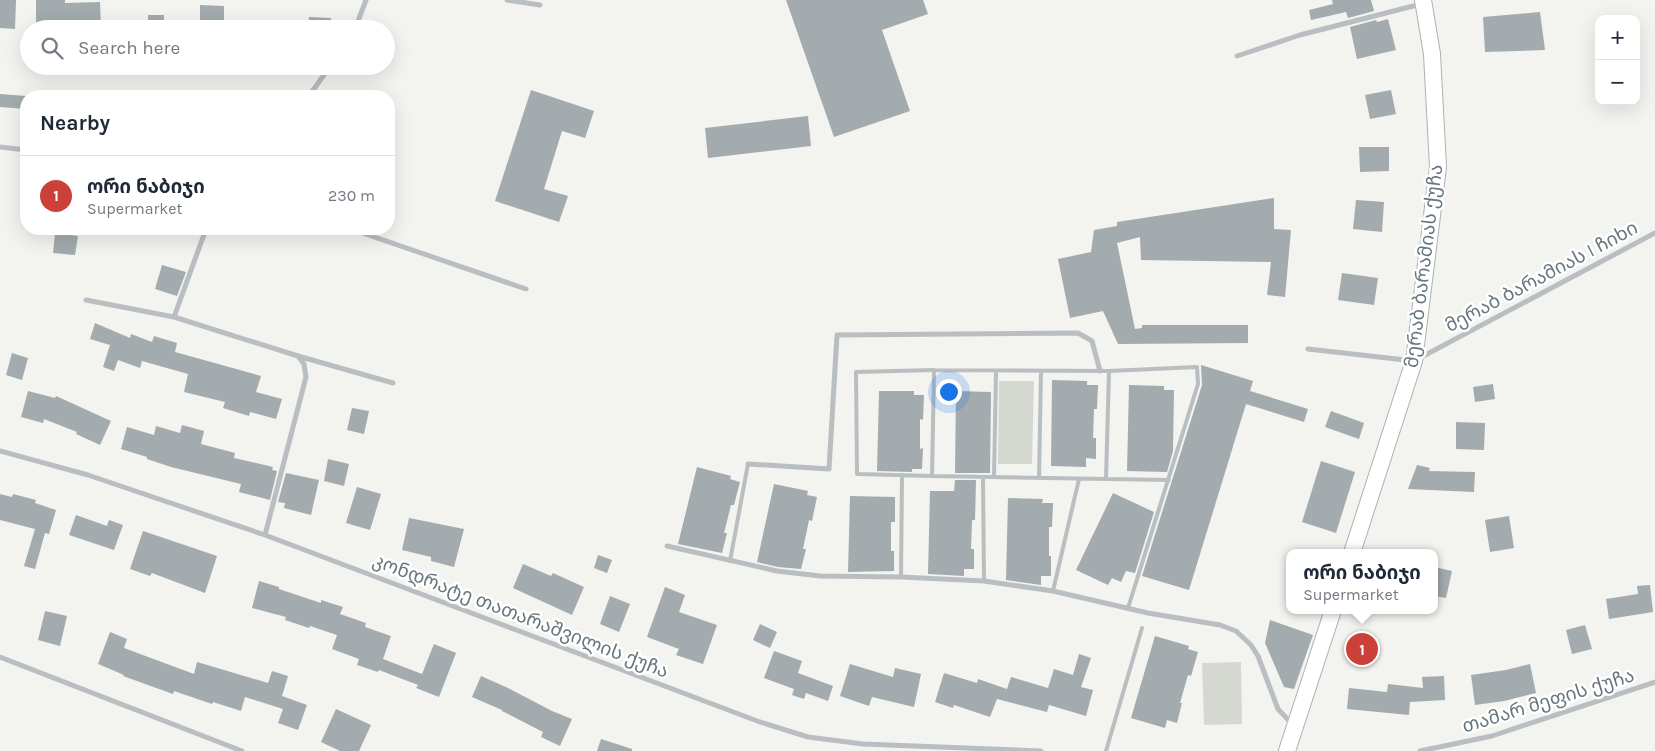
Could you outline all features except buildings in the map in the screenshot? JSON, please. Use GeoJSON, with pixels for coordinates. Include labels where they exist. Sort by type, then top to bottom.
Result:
{"type":"FeatureCollection","features":[{"type":"Feature","properties":{"kind":"main road","name":"მერაბ ბარამიას ქუჩა"},"geometry":{"type":"LineString","coordinates":[[1353,549],[1414,361],[1438,167],[1432,54],[1424,1]]}},
{"type":"Feature","properties":{"kind":"main road"},"geometry":{"type":"LineString","coordinates":[[1287,751],[1332,614]]}},
{"type":"Feature","properties":{"kind":"street"},"geometry":{"type":"LineString","coordinates":[[358,20],[366,0]]}},
{"type":"Feature","properties":{"kind":"street"},"geometry":{"type":"LineString","coordinates":[[507,0],[540,5]]}},
{"type":"Feature","properties":{"kind":"street"},"geometry":{"type":"LineString","coordinates":[[1236,56],[1300,35],[1424,1]]}},
{"type":"Feature","properties":{"kind":"street"},"geometry":{"type":"LineString","coordinates":[[313,90],[324,75]]}},
{"type":"Feature","properties":{"kind":"street"},"geometry":{"type":"LineString","coordinates":[[0,147],[20,149]]}},
{"type":"Feature","properties":{"kind":"street","name":"მერაბ ბარამიას I ჩიხი"},"geometry":{"type":"LineString","coordinates":[[1414,361],[1655,232]]}},
{"type":"Feature","properties":{"kind":"street"},"geometry":{"type":"LineString","coordinates":[[174,317],[204,235]]}},
{"type":"Feature","properties":{"kind":"street"},"geometry":{"type":"LineString","coordinates":[[368,235],[526,289]]}},
{"type":"Feature","properties":{"kind":"street"},"geometry":{"type":"LineString","coordinates":[[86,300],[174,317],[298,356],[394,383]]}},
{"type":"Feature","properties":{"kind":"street"},"geometry":{"type":"LineString","coordinates":[[748,464],[829,469],[838,335],[1078,333],[1092,341],[1100,371]]}},
{"type":"Feature","properties":{"kind":"street"},"geometry":{"type":"LineString","coordinates":[[1308,349],[1414,361]]}},
{"type":"Feature","properties":{"kind":"street"},"geometry":{"type":"LineString","coordinates":[[265,535],[306,377],[304,364],[298,356]]}},
{"type":"Feature","properties":{"kind":"street","name":"კონდრატე თათარაშვილის ქუჩა"},"geometry":{"type":"LineString","coordinates":[[0,451],[88,475],[265,535],[760,722],[808,737],[864,744],[1041,751]]}},
{"type":"Feature","properties":{"kind":"street"},"geometry":{"type":"LineString","coordinates":[[667,546],[777,571],[820,576],[901,576],[984,581],[1053,591],[1236,630],[1251,645],[1258,656],[1278,709],[1295,728]]}},
{"type":"Feature","properties":{"kind":"street"},"geometry":{"type":"LineString","coordinates":[[0,656],[242,751]]}},
{"type":"Feature","properties":{"kind":"street","name":"თამარ მეფის ქუჩა"},"geometry":{"type":"LineString","coordinates":[[1420,751],[1492,736],[1655,682]]}},
{"type":"Feature","properties":{"kind":"street"},"geometry":{"type":"LineString","coordinates":[[861,751],[864,744]]}},
{"type":"Feature","properties":{"kind":"lane"},"geometry":{"type":"LineString","coordinates":[[1128,608],[1169,480],[1198,384],[1197,367],[1109,371],[934,370],[856,372],[858,474],[1169,480]]}},
{"type":"Feature","properties":{"kind":"lane"},"geometry":{"type":"LineString","coordinates":[[932,476],[934,370]]}},
{"type":"Feature","properties":{"kind":"lane"},"geometry":{"type":"LineString","coordinates":[[994,477],[996,370]]}},
{"type":"Feature","properties":{"kind":"lane"},"geometry":{"type":"LineString","coordinates":[[1039,478],[1041,371]]}},
{"type":"Feature","properties":{"kind":"lane"},"geometry":{"type":"LineString","coordinates":[[1106,479],[1109,371]]}},
{"type":"Feature","properties":{"kind":"lane"},"geometry":{"type":"LineString","coordinates":[[730,561],[748,464]]}},
{"type":"Feature","properties":{"kind":"lane"},"geometry":{"type":"LineString","coordinates":[[901,576],[902,475]]}},
{"type":"Feature","properties":{"kind":"lane"},"geometry":{"type":"LineString","coordinates":[[983,477],[984,581]]}},
{"type":"Feature","properties":{"kind":"lane"},"geometry":{"type":"LineString","coordinates":[[1053,591],[1079,479]]}},
{"type":"Feature","properties":{"kind":"lane"},"geometry":{"type":"LineString","coordinates":[[1106,751],[1142,628]]}},
{"type":"Feature","properties":{"kind":"shaded area"},"geometry":{"type":"Polygon","coordinates":[[[999,381],[1034,381],[1032,464],[998,464],[999,381]]]}},
{"type":"Feature","properties":{"kind":"shaded area"},"geometry":{"type":"Polygon","coordinates":[[[1241,662],[1242,724],[1204,725],[1202,663],[1241,662]]]}},
{"type":"Feature","properties":{"kind":"place","name":"ორი ნაბიჯი"},"geometry":{"type":"Point","coordinates":[1362,649]}}]}
